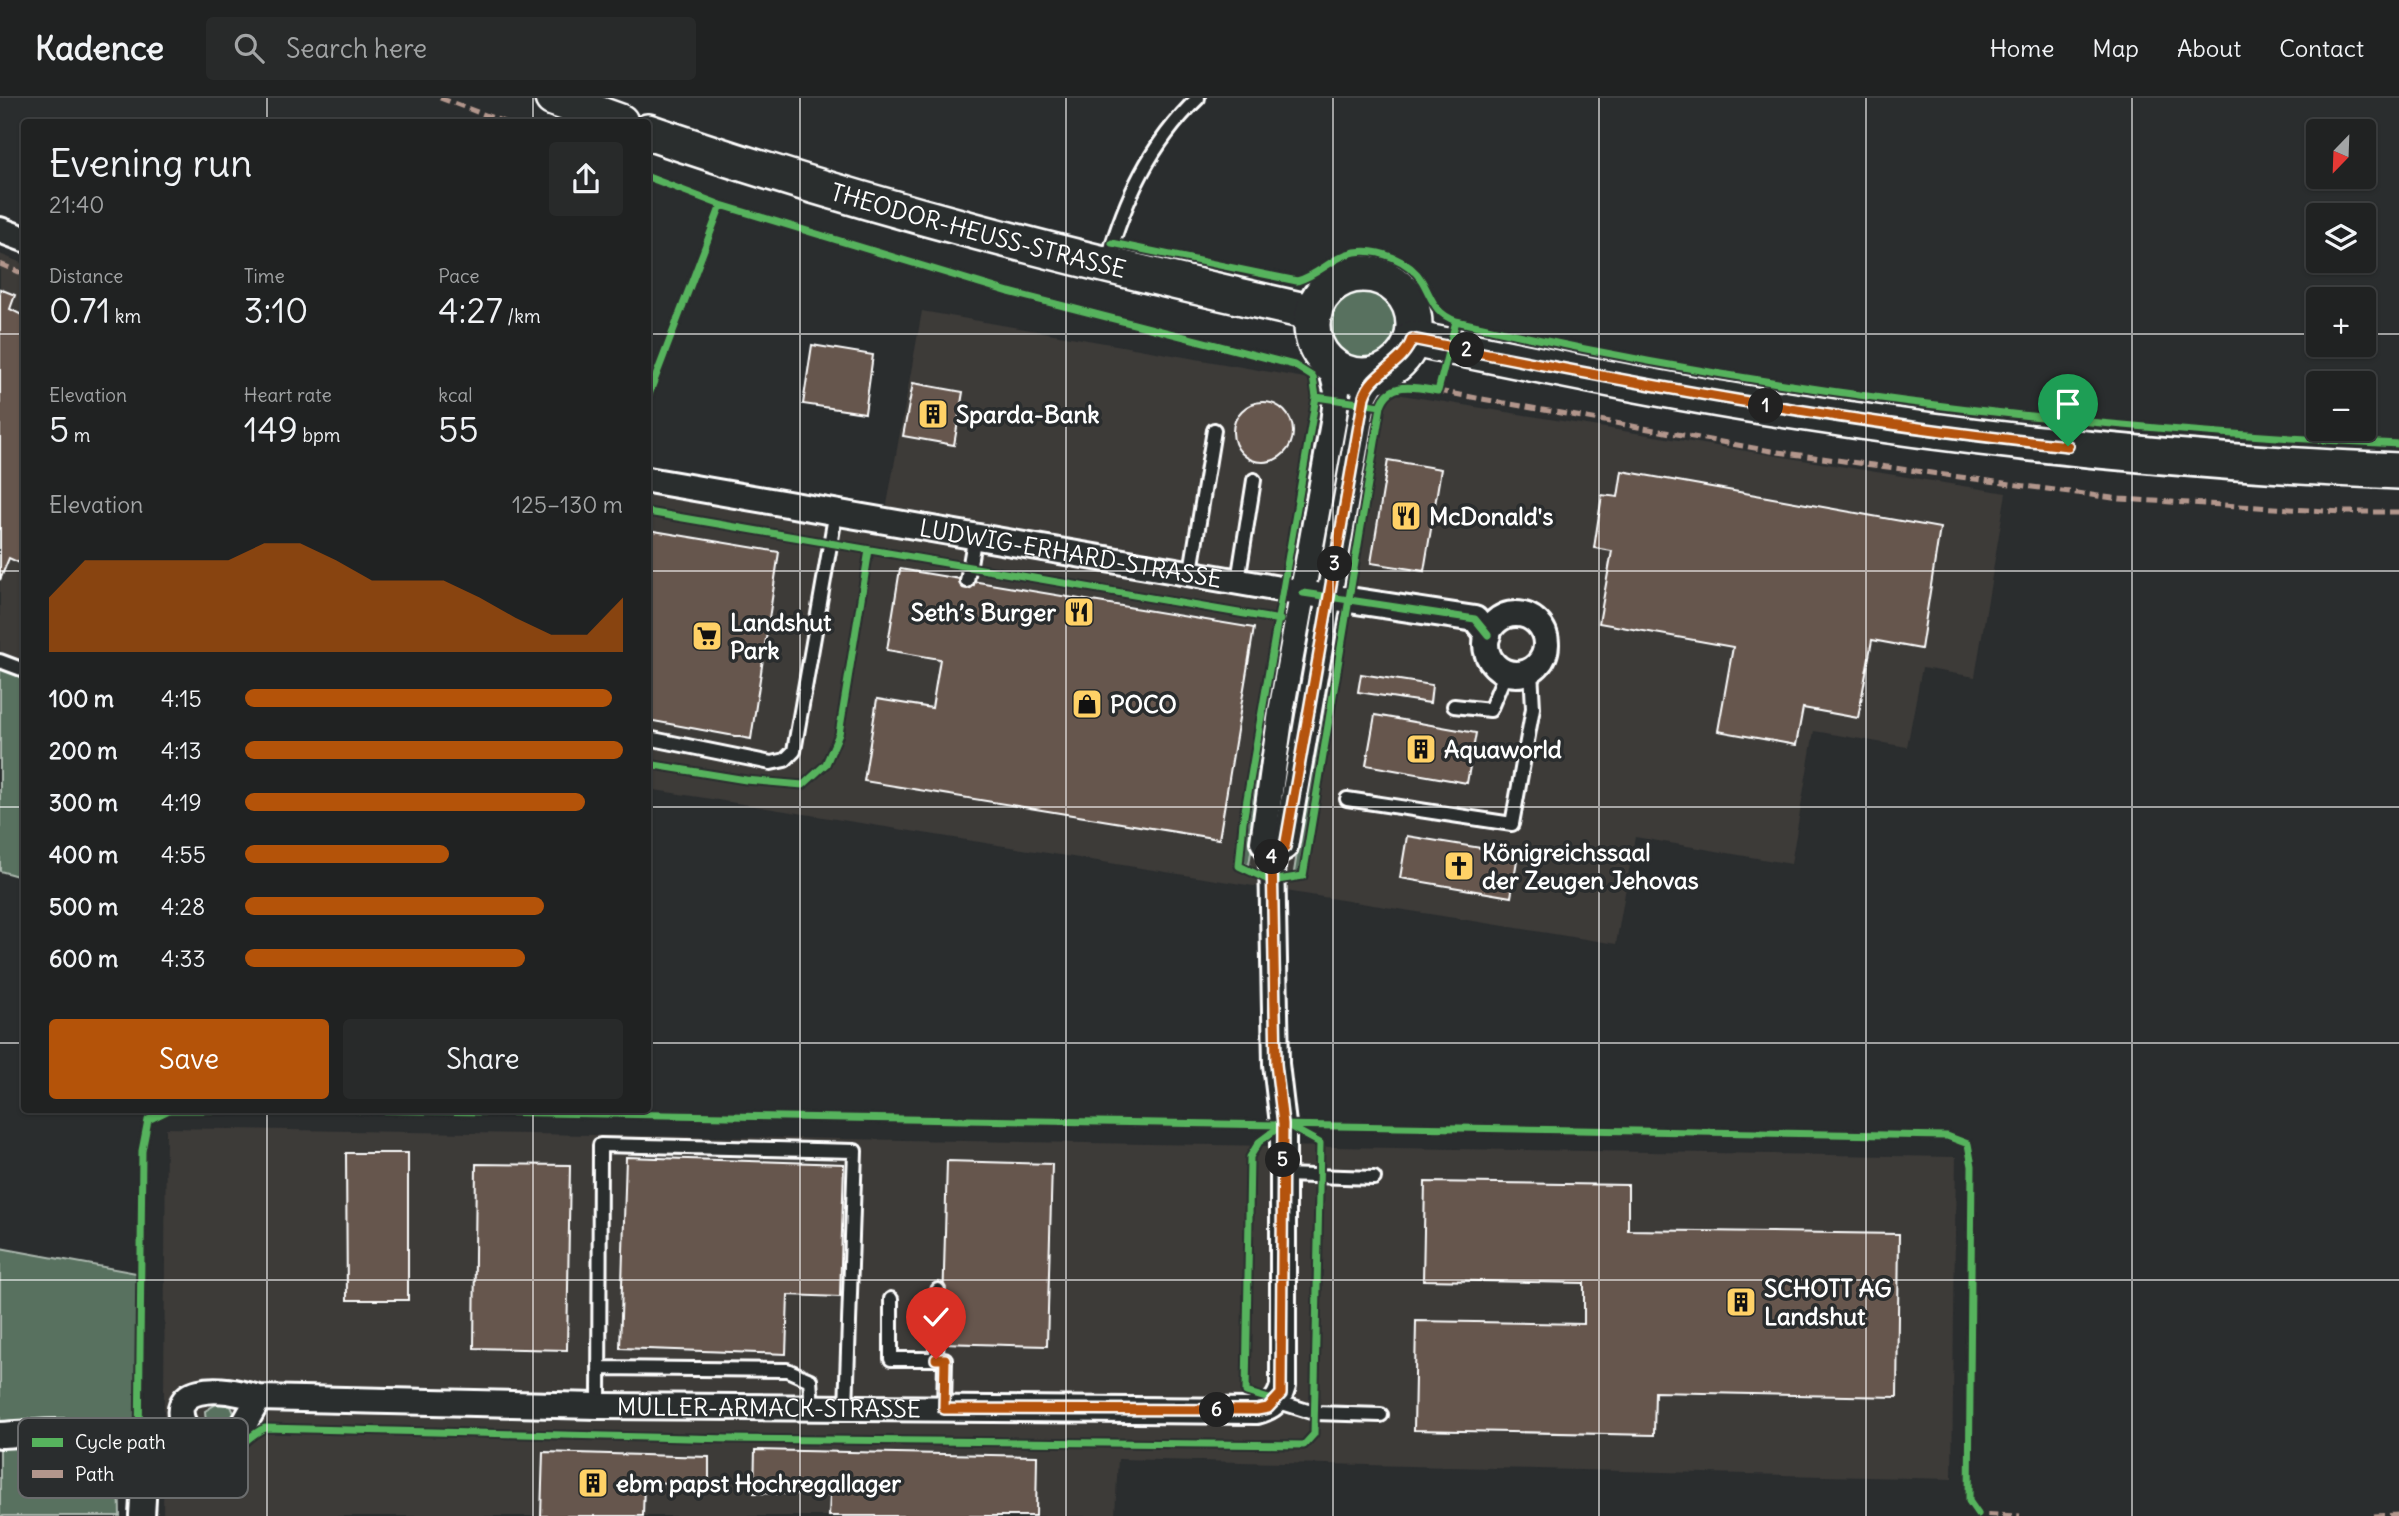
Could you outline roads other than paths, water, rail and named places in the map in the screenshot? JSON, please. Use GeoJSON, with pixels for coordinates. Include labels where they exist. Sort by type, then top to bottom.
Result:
{"type":"FeatureCollection","features":[{"type":"Feature","properties":{"kind":"main road"},"geometry":{"type":"LineString","coordinates":[[553,98],[612,119]]}},
{"type":"Feature","properties":{"kind":"main road","name":"THEODOR-HEUSS-STRASSE"},"geometry":{"type":"LineString","coordinates":[[651,133],[761,171],[913,216],[1106,265],[1314,313]]}},
{"type":"Feature","properties":{"kind":"main road"},"geometry":{"type":"LineString","coordinates":[[1353,275],[1376,276],[1397,286],[1405,295],[1413,316],[1412,339],[1399,361],[1377,374],[1353,375],[1330,364],[1315,341],[1314,313],[1324,293],[1342,279],[1353,275]]}},
{"type":"Feature","properties":{"kind":"main road"},"geometry":{"type":"LineString","coordinates":[[1412,339],[1784,410],[1934,432],[2195,458],[2399,471]]}},
{"type":"Feature","properties":{"kind":"street"},"geometry":{"type":"LineString","coordinates":[[0,230],[21,238]]}},
{"type":"Feature","properties":{"kind":"street"},"geometry":{"type":"LineString","coordinates":[[1276,1401],[1283,1385],[1283,1124],[1276,1064],[1272,855],[1263,842],[1281,712],[1336,400],[1330,364]]}},
{"type":"Feature","properties":{"kind":"street"},"geometry":{"type":"LineString","coordinates":[[1272,855],[1285,847],[1364,397],[1377,374]]}},
{"type":"Feature","properties":{"kind":"street","name":"LUDWIG-ERHARD-STRASSE"},"geometry":{"type":"LineString","coordinates":[[651,480],[1191,571],[1303,593],[1330,594],[1475,619],[1488,635]]}},
{"type":"Feature","properties":{"kind":"street"},"geometry":{"type":"LineString","coordinates":[[1521,614],[1536,621],[1546,636],[1541,661],[1531,670],[1523,673],[1506,671],[1498,667],[1488,653],[1488,635],[1497,621],[1504,616],[1521,614]]}},
{"type":"Feature","properties":{"kind":"street","name":"MÜLLER-ARMACK-STRASSE"},"geometry":{"type":"LineString","coordinates":[[259,1398],[599,1406],[1257,1410],[1268,1408],[1276,1401]]}},
{"type":"Feature","properties":{"kind":"street"},"geometry":{"type":"LineString","coordinates":[[0,1435],[18,1435]]}},
{"type":"Feature","properties":{"kind":"street"},"geometry":{"type":"LineString","coordinates":[[142,1498],[142,1516]]}},
{"type":"Feature","properties":{"kind":"lane"},"geometry":{"type":"LineString","coordinates":[[1106,265],[1143,167],[1167,132],[1198,98]]}},
{"type":"Feature","properties":{"kind":"lane"},"geometry":{"type":"LineString","coordinates":[[1191,571],[1214,430]]}},
{"type":"Feature","properties":{"kind":"lane"},"geometry":{"type":"LineString","coordinates":[[1238,581],[1254,480]]}},
{"type":"Feature","properties":{"kind":"lane"},"geometry":{"type":"LineString","coordinates":[[651,739],[771,763],[785,760],[794,751],[836,511]]}},
{"type":"Feature","properties":{"kind":"lane"},"geometry":{"type":"LineString","coordinates":[[967,581],[975,535]]}},
{"type":"Feature","properties":{"kind":"lane"},"geometry":{"type":"LineString","coordinates":[[0,661],[21,669]]}},
{"type":"Feature","properties":{"kind":"lane"},"geometry":{"type":"LineString","coordinates":[[1347,799],[1512,824],[1533,708],[1531,670]]}},
{"type":"Feature","properties":{"kind":"lane"},"geometry":{"type":"LineString","coordinates":[[1454,706],[1490,710],[1506,671]]}},
{"type":"Feature","properties":{"kind":"lane"},"geometry":{"type":"LineString","coordinates":[[599,1406],[600,1145],[855,1151],[846,1408]]}},
{"type":"Feature","properties":{"kind":"lane"},"geometry":{"type":"LineString","coordinates":[[1283,1175],[1374,1178]]}},
{"type":"Feature","properties":{"kind":"lane"},"geometry":{"type":"LineString","coordinates":[[936,1359],[938,1290]]}},
{"type":"Feature","properties":{"kind":"lane"},"geometry":{"type":"LineString","coordinates":[[891,1298],[891,1359],[945,1359],[944,1409]]}},
{"type":"Feature","properties":{"kind":"lane"},"geometry":{"type":"LineString","coordinates":[[599,1368],[787,1370],[801,1373],[810,1380],[812,1408]]}},
{"type":"Feature","properties":{"kind":"lane"},"geometry":{"type":"LineString","coordinates":[[1276,1401],[1314,1413],[1381,1415]]}},
{"type":"Feature","properties":{"kind":"place","name":"Sparda-Bank"},"geometry":{"type":"Point","coordinates":[933,414]}},
{"type":"Feature","properties":{"kind":"place","name":"McDonald's"},"geometry":{"type":"Point","coordinates":[1406,516]}},
{"type":"Feature","properties":{"kind":"place","name":"Seth’s Burger"},"geometry":{"type":"Point","coordinates":[1079,612]}},
{"type":"Feature","properties":{"kind":"place","name":"Landshut Park"},"geometry":{"type":"Point","coordinates":[707,636]}},
{"type":"Feature","properties":{"kind":"place","name":"POCO"},"geometry":{"type":"Point","coordinates":[1087,704]}},
{"type":"Feature","properties":{"kind":"place","name":"Aquaworld"},"geometry":{"type":"Point","coordinates":[1421,749]}},
{"type":"Feature","properties":{"kind":"place","name":"Königreichssaal der Zeugen Jehovas"},"geometry":{"type":"Point","coordinates":[1459,866]}},
{"type":"Feature","properties":{"kind":"place","name":"SCHOTT AG Landshut"},"geometry":{"type":"Point","coordinates":[1741,1302]}},
{"type":"Feature","properties":{"kind":"place","name":"ebm papst Hochregallager"},"geometry":{"type":"Point","coordinates":[593,1483]}}]}
